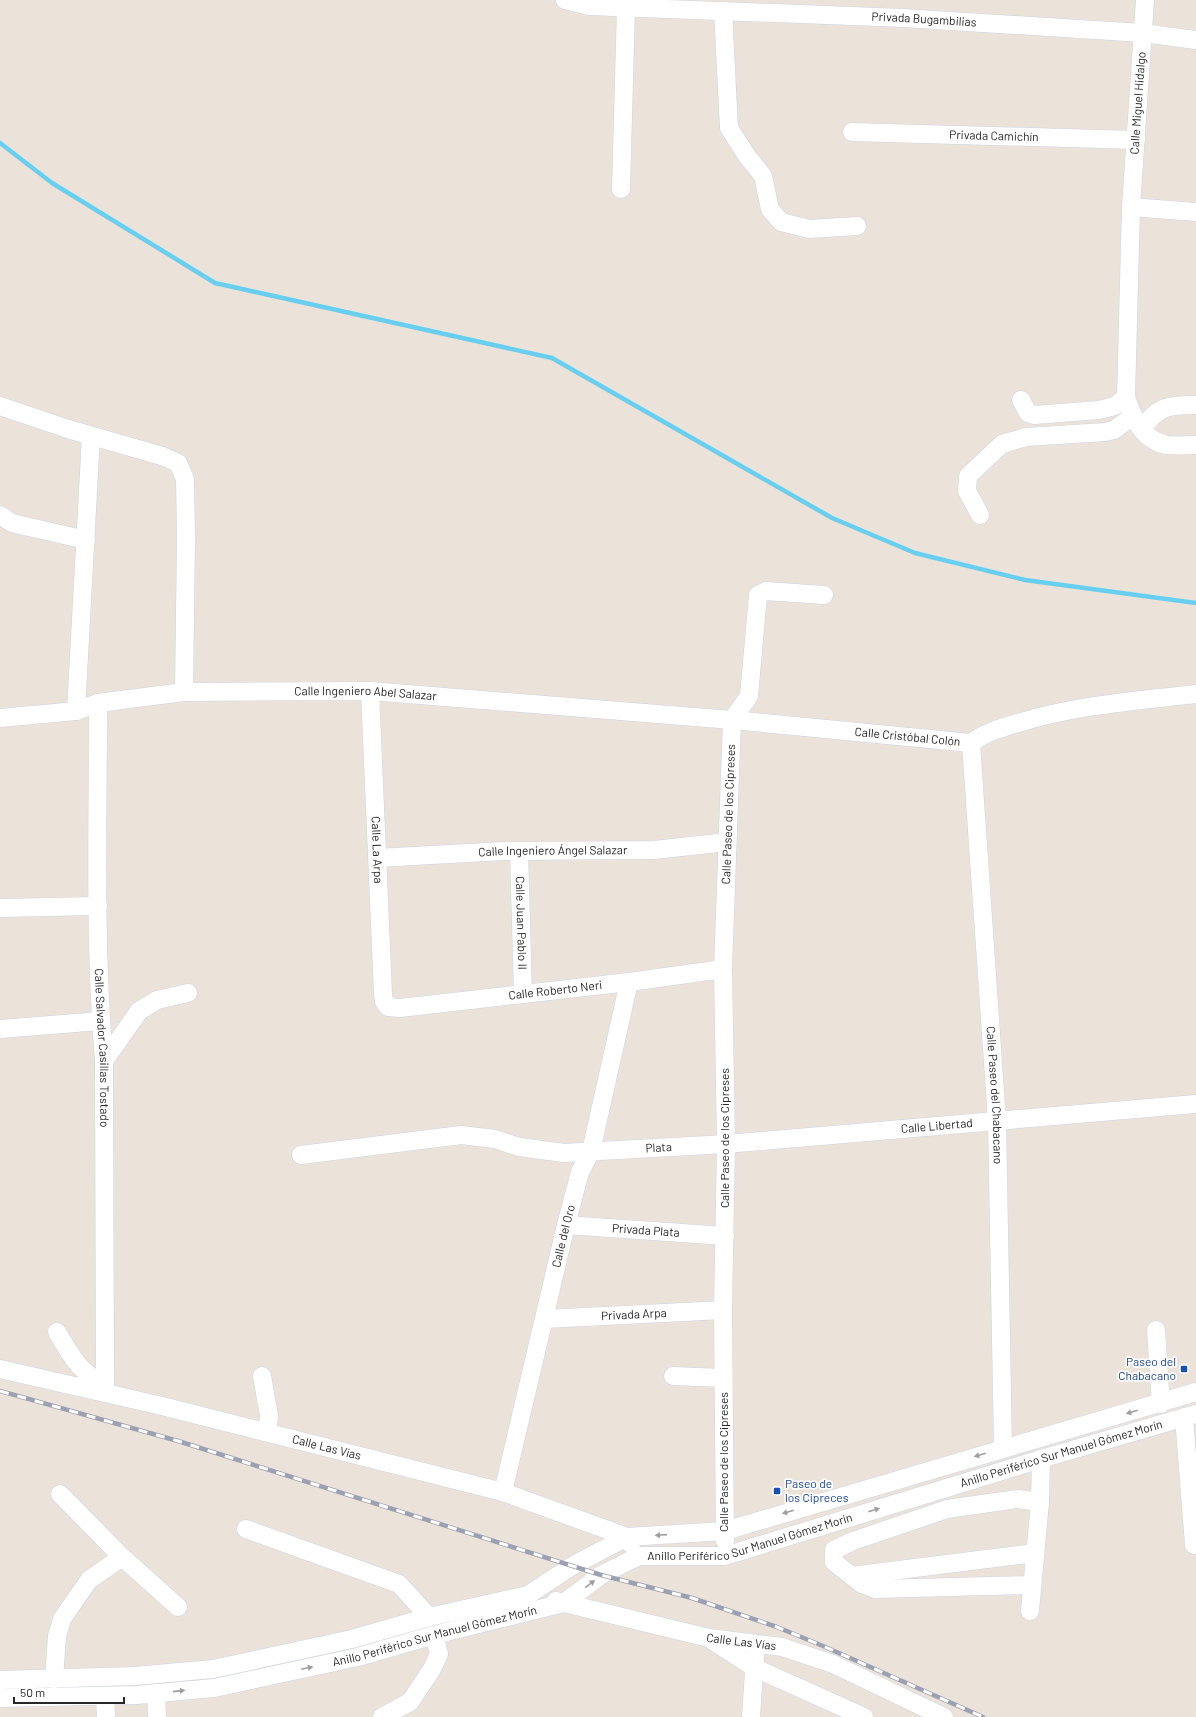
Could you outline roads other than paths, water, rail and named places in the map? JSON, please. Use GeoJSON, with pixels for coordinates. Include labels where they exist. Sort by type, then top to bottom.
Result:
{"type":"FeatureCollection","features":[{"type":"Feature","properties":{"kind":"street","name":"Privada Bugambilias"},"geometry":{"type":"LineString","coordinates":[[565,0],[626,7],[705,5],[723,11],[903,18],[1143,33],[1196,40]]}},
{"type":"Feature","properties":{"kind":"street","name":"Calle Miguel Hidalgo"},"geometry":{"type":"LineString","coordinates":[[1137,423],[1126,397],[1131,207],[1145,0]]}},
{"type":"Feature","properties":{"kind":"street"},"geometry":{"type":"LineString","coordinates":[[621,189],[626,7]]}},
{"type":"Feature","properties":{"kind":"street"},"geometry":{"type":"LineString","coordinates":[[723,11],[729,128],[747,156],[763,176],[770,209],[781,222],[809,229],[857,226]]}},
{"type":"Feature","properties":{"kind":"street","name":"Privada Camichín"},"geometry":{"type":"LineString","coordinates":[[852,132],[1136,140]]}},
{"type":"Feature","properties":{"kind":"street"},"geometry":{"type":"LineString","coordinates":[[1131,207],[1196,212]]}},
{"type":"Feature","properties":{"kind":"street"},"geometry":{"type":"LineString","coordinates":[[1021,400],[1028,413],[1036,415],[1099,410],[1116,406],[1126,397]]}},
{"type":"Feature","properties":{"kind":"street"},"geometry":{"type":"LineString","coordinates":[[980,515],[967,491],[968,476],[1002,444],[1026,437],[1105,432],[1137,423],[1160,410],[1174,405],[1196,405]]}},
{"type":"Feature","properties":{"kind":"street"},"geometry":{"type":"LineString","coordinates":[[0,406],[91,436],[162,456],[178,463],[185,479],[186,536],[184,692]]}},
{"type":"Feature","properties":{"kind":"street"},"geometry":{"type":"LineString","coordinates":[[1137,423],[1154,440],[1167,445],[1196,445]]}},
{"type":"Feature","properties":{"kind":"street"},"geometry":{"type":"LineString","coordinates":[[76,711],[91,436]]}},
{"type":"Feature","properties":{"kind":"street"},"geometry":{"type":"LineString","coordinates":[[0,515],[12,523],[86,540]]}},
{"type":"Feature","properties":{"kind":"street"},"geometry":{"type":"LineString","coordinates":[[732,720],[749,696],[758,595],[766,591],[824,595]]}},
{"type":"Feature","properties":{"kind":"street","name":"Calle Ingeniero Abel Salazar"},"geometry":{"type":"LineString","coordinates":[[0,718],[76,711],[98,703],[184,692],[370,691],[732,720]]}},
{"type":"Feature","properties":{"kind":"street","name":"Calle La Arpa"},"geometry":{"type":"LineString","coordinates":[[370,691],[376,849],[378,858],[382,994],[388,1007]]}},
{"type":"Feature","properties":{"kind":"street","name":"Calle Cristóbal Colón"},"geometry":{"type":"LineString","coordinates":[[732,720],[971,743],[982,735],[1033,718],[1087,706],[1196,694]]}},
{"type":"Feature","properties":{"kind":"street","name":"Calle Salvador Casillas Tostado"},"geometry":{"type":"LineString","coordinates":[[98,703],[98,906],[101,1021],[104,1060],[105,1388]]}},
{"type":"Feature","properties":{"kind":"street","name":"Calle Paseo de los Cipreses"},"geometry":{"type":"LineString","coordinates":[[725,1556],[723,1310],[726,1144],[723,969],[732,720]]}},
{"type":"Feature","properties":{"kind":"street","name":"Calle Paseo del Chabacano"},"geometry":{"type":"LineString","coordinates":[[971,743],[997,1121],[1003,1448]]}},
{"type":"Feature","properties":{"kind":"street","name":"Calle Ingeniero Ángel Salazar"},"geometry":{"type":"LineString","coordinates":[[378,858],[519,852],[654,850],[727,842]]}},
{"type":"Feature","properties":{"kind":"street","name":"Calle Juan Pablo II"},"geometry":{"type":"LineString","coordinates":[[519,852],[523,994]]}},
{"type":"Feature","properties":{"kind":"street"},"geometry":{"type":"LineString","coordinates":[[0,908],[98,906]]}},
{"type":"Feature","properties":{"kind":"street","name":"Calle Roberto Neri"},"geometry":{"type":"LineString","coordinates":[[388,1007],[400,1008],[629,982],[723,969]]}},
{"type":"Feature","properties":{"kind":"street","name":"Calle del Oro"},"geometry":{"type":"LineString","coordinates":[[503,1492],[566,1225],[580,1172],[591,1152],[629,982]]}},
{"type":"Feature","properties":{"kind":"street"},"geometry":{"type":"LineString","coordinates":[[104,1060],[139,1011],[156,1000],[188,993]]}},
{"type":"Feature","properties":{"kind":"street"},"geometry":{"type":"LineString","coordinates":[[0,1029],[101,1021]]}},
{"type":"Feature","properties":{"kind":"street","name":"Calle Libertad"},"geometry":{"type":"LineString","coordinates":[[726,1144],[1196,1104]]}},
{"type":"Feature","properties":{"kind":"street","name":"Plata"},"geometry":{"type":"LineString","coordinates":[[302,1155],[461,1135],[495,1139],[519,1147],[564,1153],[726,1144]]}},
{"type":"Feature","properties":{"kind":"street","name":"Privada Plata"},"geometry":{"type":"LineString","coordinates":[[566,1225],[725,1236]]}},
{"type":"Feature","properties":{"kind":"street","name":"Privada Arpa"},"geometry":{"type":"LineString","coordinates":[[545,1319],[723,1310]]}},
{"type":"Feature","properties":{"kind":"street"},"geometry":{"type":"LineString","coordinates":[[1156,1330],[1162,1404]]}},
{"type":"Feature","properties":{"kind":"street"},"geometry":{"type":"LineString","coordinates":[[56,1332],[80,1369],[105,1388]]}},
{"type":"Feature","properties":{"kind":"street","name":"Calle Las Vías"},"geometry":{"type":"LineString","coordinates":[[0,1369],[105,1388],[267,1432],[503,1492],[627,1538]]}},
{"type":"Feature","properties":{"kind":"street"},"geometry":{"type":"LineString","coordinates":[[262,1376],[269,1416],[267,1432]]}},
{"type":"Feature","properties":{"kind":"street"},"geometry":{"type":"LineString","coordinates":[[673,1376],[723,1378]]}},
{"type":"Feature","properties":{"kind":"street","name":"Anillo Periférico Sur Manuel Gómez Morín"},"geometry":{"type":"LineString","coordinates":[[0,1680],[135,1676],[213,1669],[352,1640],[429,1617],[528,1595],[572,1566],[627,1538],[725,1531],[1003,1448],[1162,1404],[1196,1392]]}},
{"type":"Feature","properties":{"kind":"street"},"geometry":{"type":"LineString","coordinates":[[1190,1415],[1194,1545]]}},
{"type":"Feature","properties":{"kind":"street","name":"Anillo Periférico Sur Manuel Gómez Morín"},"geometry":{"type":"LineString","coordinates":[[0,1698],[105,1696],[156,1693],[229,1684],[358,1657],[434,1635],[564,1603],[601,1576],[639,1556],[725,1556],[1190,1415]]}},
{"type":"Feature","properties":{"kind":"street"},"geometry":{"type":"LineString","coordinates":[[1030,1611],[1040,1502],[1041,1459]]}},
{"type":"Feature","properties":{"kind":"street"},"geometry":{"type":"LineString","coordinates":[[60,1494],[122,1557],[178,1607]]}},
{"type":"Feature","properties":{"kind":"street"},"geometry":{"type":"LineString","coordinates":[[1032,1585],[876,1589],[862,1584],[834,1562],[834,1550],[854,1541],[947,1509],[1018,1499],[1040,1502]]}},
{"type":"Feature","properties":{"kind":"street"},"geometry":{"type":"LineString","coordinates":[[246,1529],[399,1584],[429,1617]]}},
{"type":"Feature","properties":{"kind":"street"},"geometry":{"type":"LineString","coordinates":[[627,1538],[639,1556]]}},
{"type":"Feature","properties":{"kind":"street"},"geometry":{"type":"LineString","coordinates":[[851,1576],[1035,1553]]}},
{"type":"Feature","properties":{"kind":"street"},"geometry":{"type":"LineString","coordinates":[[54,1678],[57,1636],[62,1619],[89,1580],[122,1557]]}},
{"type":"Feature","properties":{"kind":"street","name":"Calle Las Vías"},"geometry":{"type":"LineString","coordinates":[[528,1595],[709,1638],[782,1647],[833,1664],[944,1717]]}},
{"type":"Feature","properties":{"kind":"street"},"geometry":{"type":"LineString","coordinates":[[382,1717],[410,1702],[432,1670],[439,1654],[434,1635]]}},
{"type":"Feature","properties":{"kind":"street"},"geometry":{"type":"LineString","coordinates":[[709,1638],[754,1667],[864,1717]]}},
{"type":"Feature","properties":{"kind":"street"},"geometry":{"type":"LineString","coordinates":[[751,1717],[756,1645]]}},
{"type":"Feature","properties":{"kind":"street"},"geometry":{"type":"LineString","coordinates":[[156,1693],[157,1717]]}},
{"type":"Feature","properties":{"kind":"street"},"geometry":{"type":"LineString","coordinates":[[105,1696],[106,1717]]}},
{"type":"Feature","properties":{"kind":"waterway"},"geometry":{"type":"LineString","coordinates":[[0,143],[52,183],[215,283],[552,358],[832,518],[915,553],[1025,580],[1196,603]]}},
{"type":"Feature","properties":{"kind":"railway"},"geometry":{"type":"LineString","coordinates":[[0,1391],[178,1441],[601,1575],[692,1598],[777,1627],[983,1717]]}},
{"type":"Feature","properties":{"kind":"place","name":"Paseo del Chabacano"},"geometry":{"type":"Point","coordinates":[1184,1369]}},
{"type":"Feature","properties":{"kind":"place","name":"Paseo de los Cipreces"},"geometry":{"type":"Point","coordinates":[777,1491]}}]}
